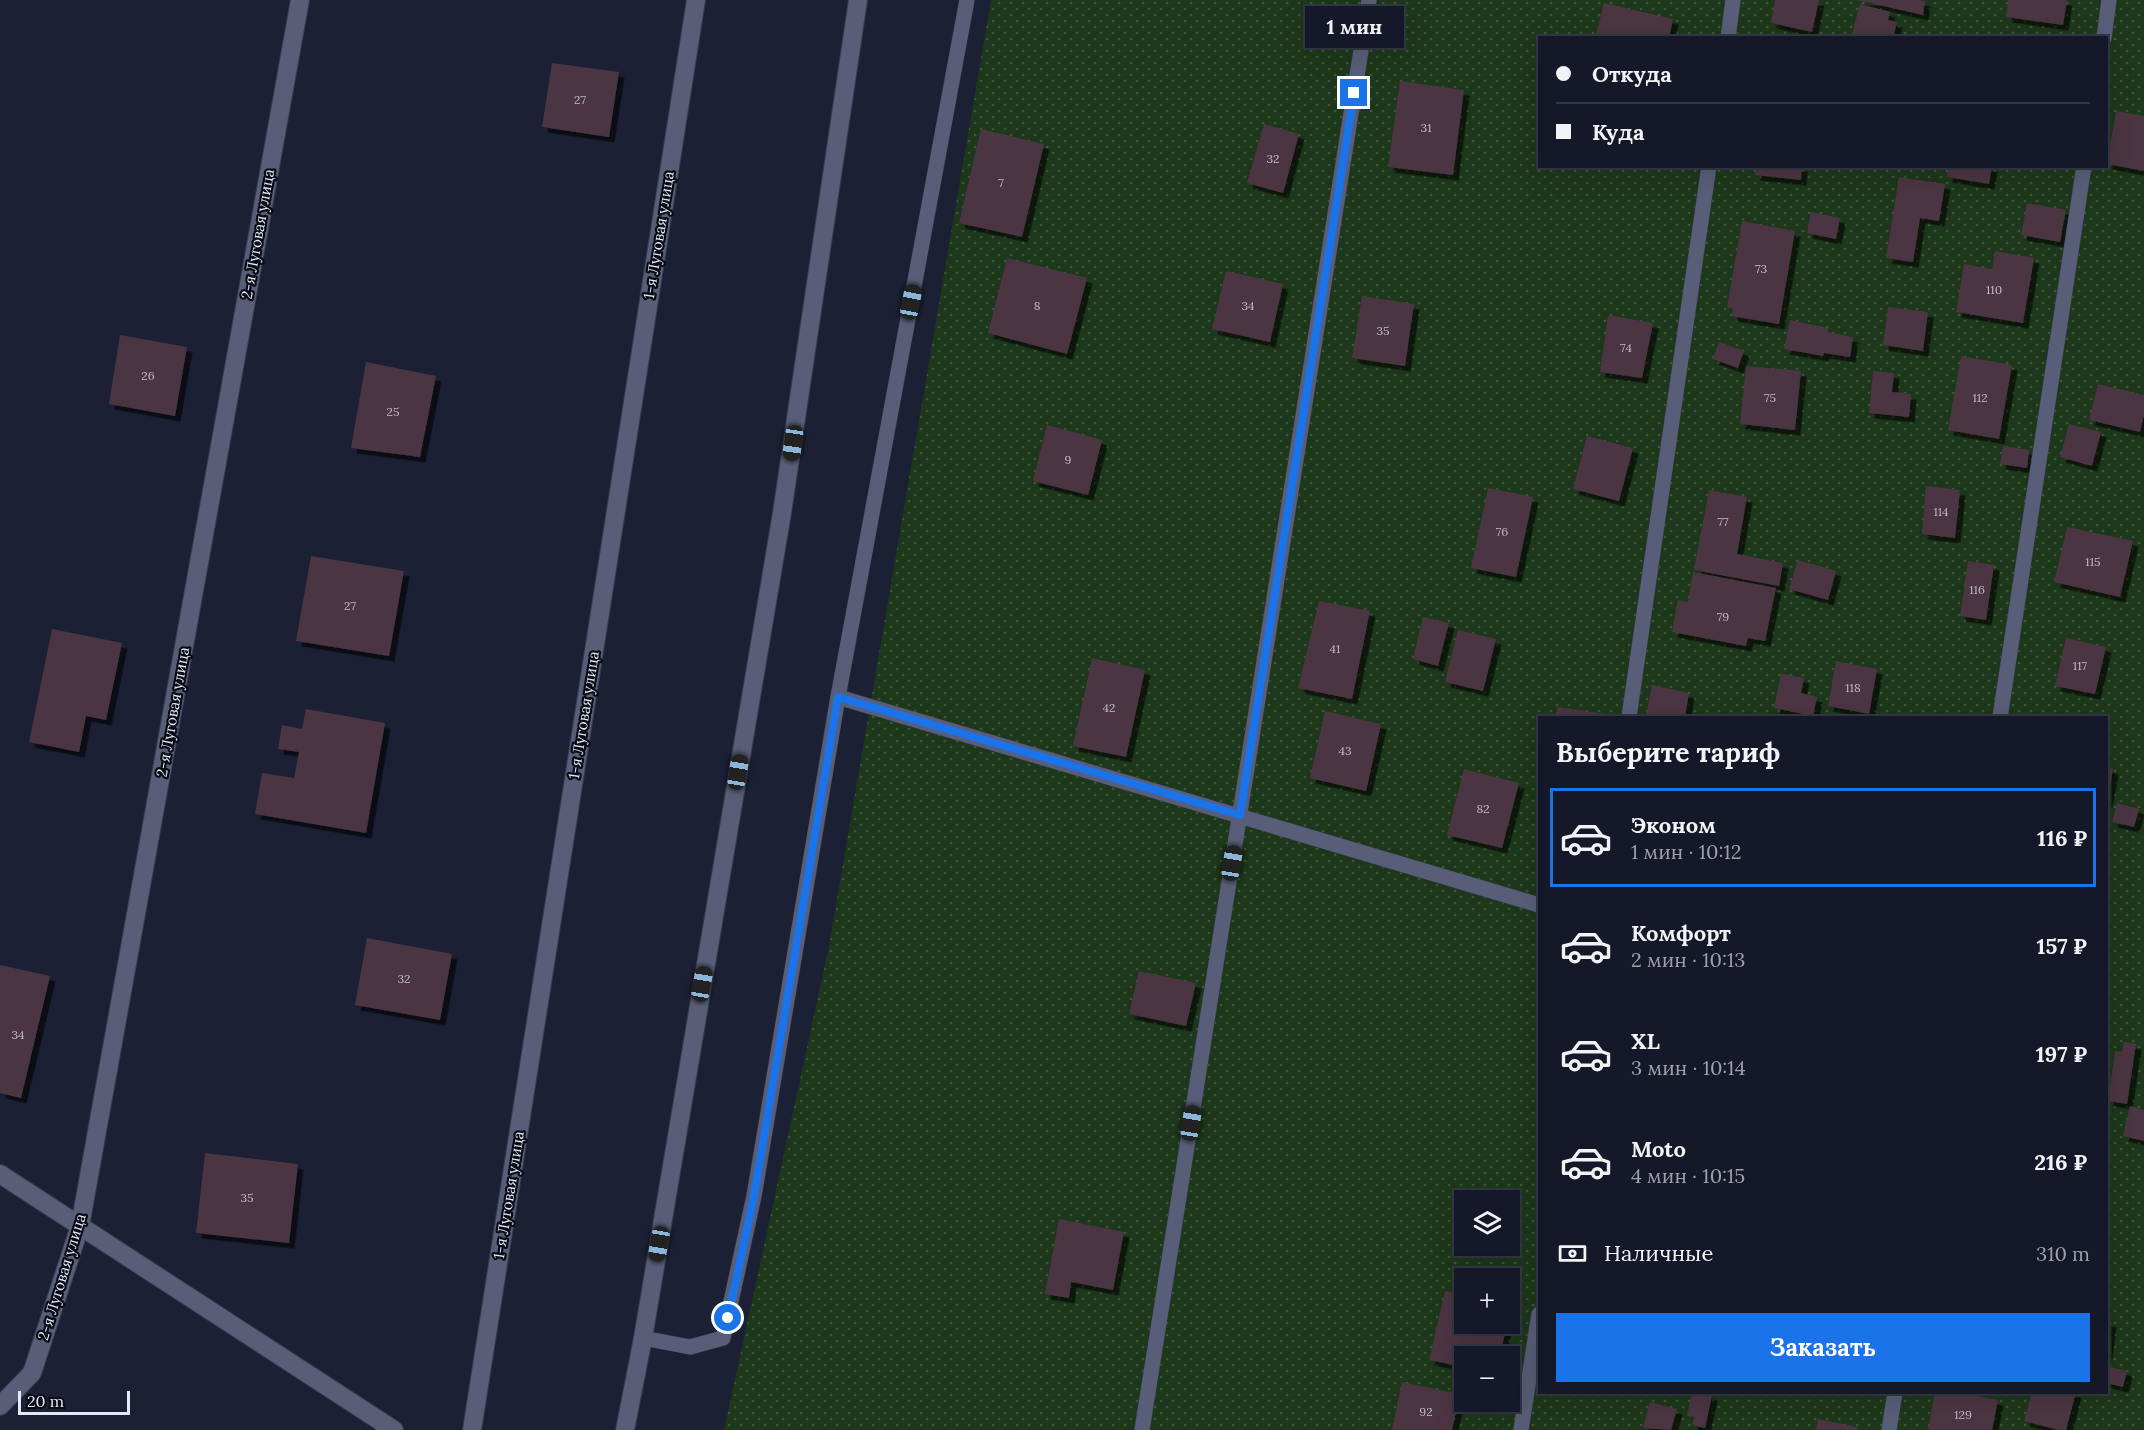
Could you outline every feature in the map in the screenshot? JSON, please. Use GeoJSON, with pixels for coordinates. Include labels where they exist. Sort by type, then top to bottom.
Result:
{"type":"FeatureCollection","features":[{"type":"Feature","properties":{"kind":"street","name":"2-я Луговая улица"},"geometry":{"type":"LineString","coordinates":[[0,1407],[32,1373],[81,1226],[300,0]]}},
{"type":"Feature","properties":{"kind":"street","name":"1-я Луговая улица"},"geometry":{"type":"LineString","coordinates":[[472,1430],[696,0]]}},
{"type":"Feature","properties":{"kind":"street"},"geometry":{"type":"LineString","coordinates":[[625,1430],[643,1338],[782,513],[858,0]]}},
{"type":"Feature","properties":{"kind":"street"},"geometry":{"type":"LineString","coordinates":[[0,1174],[394,1430]]}},
{"type":"Feature","properties":{"kind":"lane"},"geometry":{"type":"LineString","coordinates":[[643,1338],[690,1347],[723,1338],[754,1196],[838,697],[967,0]]}},
{"type":"Feature","properties":{"kind":"lane"},"geometry":{"type":"LineString","coordinates":[[1142,1430],[1369,0]]}},
{"type":"Feature","properties":{"kind":"lane"},"geometry":{"type":"LineString","coordinates":[[1728,36],[1733,0]]}},
{"type":"Feature","properties":{"kind":"lane"},"geometry":{"type":"LineString","coordinates":[[2104,36],[2109,0]]}},
{"type":"Feature","properties":{"kind":"lane"},"geometry":{"type":"LineString","coordinates":[[1629,716],[1709,168]]}},
{"type":"Feature","properties":{"kind":"lane"},"geometry":{"type":"LineString","coordinates":[[2000,716],[2084,168]]}},
{"type":"Feature","properties":{"kind":"lane"},"geometry":{"type":"LineString","coordinates":[[838,697],[1538,905]]}},
{"type":"Feature","properties":{"kind":"lane"},"geometry":{"type":"LineString","coordinates":[[1521,1430],[1538,1320]]}},
{"type":"Feature","properties":{"kind":"lane"},"geometry":{"type":"LineString","coordinates":[[1889,1430],[1895,1394]]}},
{"type":"Feature","properties":{"kind":"green space"},"geometry":{"type":"Polygon","coordinates":[[[991,0],[2144,0],[2144,1430],[724,1430],[829,946],[991,0]]]}},
{"type":"Feature","properties":{"kind":"building"},"geometry":{"type":"Polygon","coordinates":[[[1775,0],[1819,0],[1812,32],[1771,23],[1775,0]]]}},
{"type":"Feature","properties":{"kind":"building"},"geometry":{"type":"Polygon","coordinates":[[[1857,0],[1920,0],[1925,1],[1923,15],[1857,0]]]}},
{"type":"Feature","properties":{"kind":"building"},"geometry":{"type":"Polygon","coordinates":[[[2008,0],[2067,0],[2063,25],[2006,17],[2008,0]]]}},
{"type":"Feature","properties":{"kind":"building"},"geometry":{"type":"Polygon","coordinates":[[[1604,3],[1673,19],[1669,36],[1596,36],[1604,3]]]}},
{"type":"Feature","properties":{"kind":"building"},"geometry":{"type":"Polygon","coordinates":[[[1860,4],[1890,12],[1888,20],[1897,22],[1894,36],[1852,34],[1860,4]]]}},
{"type":"Feature","properties":{"kind":"building"},"geometry":{"type":"Polygon","coordinates":[[[552,63],[619,72],[609,137],[542,127],[552,63]]]}},
{"type":"Feature","properties":{"kind":"building"},"geometry":{"type":"Polygon","coordinates":[[[1400,81],[1464,90],[1453,175],[1388,167],[1400,81]]]}},
{"type":"Feature","properties":{"kind":"building"},"geometry":{"type":"Polygon","coordinates":[[[2116,111],[2144,116],[2144,171],[2108,164],[2116,111]]]}},
{"type":"Feature","properties":{"kind":"building"},"geometry":{"type":"Polygon","coordinates":[[[1264,124],[1299,134],[1283,193],[1247,183],[1264,124]]]}},
{"type":"Feature","properties":{"kind":"building"},"geometry":{"type":"Polygon","coordinates":[[[981,129],[1044,144],[1022,237],[959,223],[981,129]]]}},
{"type":"Feature","properties":{"kind":"building"},"geometry":{"type":"Polygon","coordinates":[[[1756,168],[1802,168],[1801,180],[1755,175],[1756,168]]]}},
{"type":"Feature","properties":{"kind":"building"},"geometry":{"type":"Polygon","coordinates":[[[1948,168],[1992,168],[1989,184],[1947,177],[1948,168]]]}},
{"type":"Feature","properties":{"kind":"building"},"geometry":{"type":"Polygon","coordinates":[[[1899,177],[1945,184],[1939,221],[1920,218],[1913,262],[1886,258],[1899,177]]]}},
{"type":"Feature","properties":{"kind":"building"},"geometry":{"type":"Polygon","coordinates":[[[2027,203],[2066,210],[2060,242],[2021,235],[2027,203]]]}},
{"type":"Feature","properties":{"kind":"building"},"geometry":{"type":"Polygon","coordinates":[[[1811,212],[1840,218],[1836,239],[1807,233],[1811,212]]]}},
{"type":"Feature","properties":{"kind":"building"},"geometry":{"type":"Polygon","coordinates":[[[1742,221],[1795,231],[1779,324],[1731,316],[1733,309],[1727,307],[1742,221]]]}},
{"type":"Feature","properties":{"kind":"building"},"geometry":{"type":"Polygon","coordinates":[[[1995,251],[2034,258],[2023,323],[1956,312],[1964,264],[1992,269],[1995,251]]]}},
{"type":"Feature","properties":{"kind":"building"},"geometry":{"type":"Polygon","coordinates":[[[1007,258],[1087,278],[1067,354],[988,333],[1007,258]]]}},
{"type":"Feature","properties":{"kind":"building"},"geometry":{"type":"Polygon","coordinates":[[[1226,271],[1283,284],[1270,342],[1212,329],[1226,271]]]}},
{"type":"Feature","properties":{"kind":"building"},"geometry":{"type":"Polygon","coordinates":[[[1362,296],[1414,304],[1405,366],[1352,358],[1362,296]]]}},
{"type":"Feature","properties":{"kind":"building"},"geometry":{"type":"Polygon","coordinates":[[[1888,307],[1928,312],[1923,351],[1883,345],[1888,307]]]}},
{"type":"Feature","properties":{"kind":"building"},"geometry":{"type":"Polygon","coordinates":[[[1608,315],[1653,323],[1642,378],[1600,372],[1608,315]]]}},
{"type":"Feature","properties":{"kind":"building"},"geometry":{"type":"Polygon","coordinates":[[[1790,320],[1828,328],[1828,332],[1853,337],[1850,357],[1824,353],[1823,356],[1784,349],[1790,320]]]}},
{"type":"Feature","properties":{"kind":"building"},"geometry":{"type":"Polygon","coordinates":[[[120,335],[187,347],[175,416],[109,404],[120,335]]]}},
{"type":"Feature","properties":{"kind":"building"},"geometry":{"type":"Polygon","coordinates":[[[1719,342],[1744,351],[1738,368],[1713,359],[1719,342]]]}},
{"type":"Feature","properties":{"kind":"building"},"geometry":{"type":"Polygon","coordinates":[[[1961,356],[2012,365],[1999,439],[1948,430],[1961,356]]]}},
{"type":"Feature","properties":{"kind":"building"},"geometry":{"type":"Polygon","coordinates":[[[366,362],[436,376],[420,457],[351,448],[366,362]]]}},
{"type":"Feature","properties":{"kind":"building"},"geometry":{"type":"Polygon","coordinates":[[[1746,366],[1801,371],[1795,430],[1740,424],[1746,366]]]}},
{"type":"Feature","properties":{"kind":"building"},"geometry":{"type":"Polygon","coordinates":[[[1873,371],[1894,373],[1892,392],[1911,394],[1909,417],[1869,413],[1873,371]]]}},
{"type":"Feature","properties":{"kind":"building"},"geometry":{"type":"Polygon","coordinates":[[[2098,384],[2144,395],[2144,415],[2140,432],[2089,420],[2098,384]]]}},
{"type":"Feature","properties":{"kind":"building"},"geometry":{"type":"Polygon","coordinates":[[[2069,424],[2101,432],[2092,466],[2060,457],[2069,424]]]}},
{"type":"Feature","properties":{"kind":"building"},"geometry":{"type":"Polygon","coordinates":[[[1047,425],[1102,440],[1088,495],[1033,481],[1047,425]]]}},
{"type":"Feature","properties":{"kind":"building"},"geometry":{"type":"Polygon","coordinates":[[[1587,436],[1633,448],[1619,501],[1573,489],[1587,436]]]}},
{"type":"Feature","properties":{"kind":"building"},"geometry":{"type":"Polygon","coordinates":[[[2003,446],[2029,450],[2027,468],[2000,464],[2003,446]]]}},
{"type":"Feature","properties":{"kind":"building"},"geometry":{"type":"Polygon","coordinates":[[[1926,486],[1960,490],[1955,538],[1922,534],[1926,486]]]}},
{"type":"Feature","properties":{"kind":"building"},"geometry":{"type":"Polygon","coordinates":[[[1488,488],[1533,497],[1516,577],[1471,568],[1488,488]]]}},
{"type":"Feature","properties":{"kind":"building"},"geometry":{"type":"Polygon","coordinates":[[[1709,490],[1747,497],[1737,554],[1783,563],[1779,586],[1694,570],[1709,490]]]}},
{"type":"Feature","properties":{"kind":"building"},"geometry":{"type":"Polygon","coordinates":[[[2067,527],[2133,541],[2120,597],[2054,582],[2067,527]]]}},
{"type":"Feature","properties":{"kind":"building"},"geometry":{"type":"Polygon","coordinates":[[[311,556],[404,571],[389,656],[296,641],[311,556]]]}},
{"type":"Feature","properties":{"kind":"building"},"geometry":{"type":"Polygon","coordinates":[[[1798,560],[1836,571],[1828,600],[1789,589],[1798,560]]]}},
{"type":"Feature","properties":{"kind":"building"},"geometry":{"type":"Polygon","coordinates":[[[1968,561],[1994,565],[1986,620],[1960,616],[1968,561]]]}},
{"type":"Feature","properties":{"kind":"building"},"geometry":{"type":"Polygon","coordinates":[[[1693,572],[1776,588],[1765,641],[1748,638],[1746,646],[1672,632],[1678,600],[1688,602],[1693,572]]]}},
{"type":"Feature","properties":{"kind":"building"},"geometry":{"type":"Polygon","coordinates":[[[1319,601],[1370,611],[1352,699],[1298,688],[1319,601]]]}},
{"type":"Feature","properties":{"kind":"building"},"geometry":{"type":"Polygon","coordinates":[[[1423,617],[1449,623],[1438,666],[1413,659],[1423,617]]]}},
{"type":"Feature","properties":{"kind":"building"},"geometry":{"type":"Polygon","coordinates":[[[52,629],[122,643],[106,720],[86,716],[79,752],[29,742],[52,629]]]}},
{"type":"Feature","properties":{"kind":"building"},"geometry":{"type":"Polygon","coordinates":[[[1458,630],[1496,639],[1483,691],[1445,682],[1458,630]]]}},
{"type":"Feature","properties":{"kind":"building"},"geometry":{"type":"Polygon","coordinates":[[[2066,638],[2106,647],[2095,694],[2055,686],[2066,638]]]}},
{"type":"Feature","properties":{"kind":"building"},"geometry":{"type":"Polygon","coordinates":[[[1092,658],[1145,670],[1126,757],[1073,746],[1092,658]]]}},
{"type":"Feature","properties":{"kind":"building"},"geometry":{"type":"Polygon","coordinates":[[[1836,661],[1877,669],[1869,714],[1828,706],[1836,661]]]}},
{"type":"Feature","properties":{"kind":"building"},"geometry":{"type":"Polygon","coordinates":[[[1781,673],[1804,678],[1801,693],[1817,697],[1813,716],[1774,708],[1781,673]]]}},
{"type":"Feature","properties":{"kind":"building"},"geometry":{"type":"Polygon","coordinates":[[[1652,685],[1689,693],[1685,716],[1646,716],[1652,685]]]}},
{"type":"Feature","properties":{"kind":"building"},"geometry":{"type":"Polygon","coordinates":[[[1558,707],[1605,714],[1604,716],[1555,716],[1558,707]]]}},
{"type":"Feature","properties":{"kind":"building"},"geometry":{"type":"Polygon","coordinates":[[[306,709],[385,723],[366,833],[255,814],[262,773],[294,778],[299,752],[278,749],[282,725],[302,729],[306,709]]]}},
{"type":"Feature","properties":{"kind":"building"},"geometry":{"type":"Polygon","coordinates":[[[1325,711],[1381,724],[1366,791],[1310,778],[1325,711]]]}},
{"type":"Feature","properties":{"kind":"building"},"geometry":{"type":"Polygon","coordinates":[[[2108,768],[2113,769],[2108,796],[2108,768]]]}},
{"type":"Feature","properties":{"kind":"building"},"geometry":{"type":"Polygon","coordinates":[[[1464,769],[1519,783],[1502,848],[1447,835],[1464,769]]]}},
{"type":"Feature","properties":{"kind":"building"},"geometry":{"type":"Polygon","coordinates":[[[2117,803],[2139,809],[2134,827],[2112,822],[2117,803]]]}},
{"type":"Feature","properties":{"kind":"building"},"geometry":{"type":"Polygon","coordinates":[[[367,938],[452,954],[440,1020],[355,1005],[367,938]]]}},
{"type":"Feature","properties":{"kind":"building"},"geometry":{"type":"Polygon","coordinates":[[[0,965],[50,976],[21,1098],[0,1093],[0,965]]]}},
{"type":"Feature","properties":{"kind":"building"},"geometry":{"type":"Polygon","coordinates":[[[1139,971],[1196,983],[1186,1026],[1129,1014],[1139,971]]]}},
{"type":"Feature","properties":{"kind":"building"},"geometry":{"type":"Polygon","coordinates":[[[2124,1042],[2136,1044],[2127,1104],[2108,1101],[2115,1051],[2122,1052],[2124,1042]]]}},
{"type":"Feature","properties":{"kind":"building"},"geometry":{"type":"Polygon","coordinates":[[[2130,1106],[2144,1110],[2144,1141],[2123,1136],[2130,1106]]]}},
{"type":"Feature","properties":{"kind":"building"},"geometry":{"type":"Polygon","coordinates":[[[205,1153],[298,1164],[289,1243],[196,1233],[205,1153]]]}},
{"type":"Feature","properties":{"kind":"building"},"geometry":{"type":"Polygon","coordinates":[[[1059,1219],[1124,1232],[1113,1290],[1071,1282],[1069,1298],[1045,1294],[1059,1219]]]}},
{"type":"Feature","properties":{"kind":"building"},"geometry":{"type":"Polygon","coordinates":[[[1445,1291],[1454,1293],[1454,1334],[1505,1334],[1502,1346],[1454,1346],[1454,1365],[1429,1360],[1445,1291]]]}},
{"type":"Feature","properties":{"kind":"building"},"geometry":{"type":"Polygon","coordinates":[[[2108,1321],[2111,1322],[2108,1345],[2108,1321]]]}},
{"type":"Feature","properties":{"kind":"building"},"geometry":{"type":"Polygon","coordinates":[[[2108,1366],[2127,1371],[2123,1387],[2108,1383],[2108,1366]]]}},
{"type":"Feature","properties":{"kind":"building"},"geometry":{"type":"Polygon","coordinates":[[[1402,1382],[1454,1393],[1454,1412],[1456,1412],[1452,1430],[1392,1430],[1402,1382]]]}},
{"type":"Feature","properties":{"kind":"building"},"geometry":{"type":"Polygon","coordinates":[[[1692,1394],[1712,1395],[1705,1428],[1692,1425],[1694,1417],[1687,1416],[1692,1394]]]}},
{"type":"Feature","properties":{"kind":"building"},"geometry":{"type":"Polygon","coordinates":[[[1935,1394],[1965,1394],[1998,1400],[1992,1430],[1928,1430],[1935,1394]]]}},
{"type":"Feature","properties":{"kind":"building"},"geometry":{"type":"Polygon","coordinates":[[[2031,1394],[2075,1394],[2066,1430],[2024,1421],[2031,1394]]]}},
{"type":"Feature","properties":{"kind":"building"},"geometry":{"type":"Polygon","coordinates":[[[1650,1402],[1677,1409],[1671,1430],[1643,1428],[1650,1402]]]}},
{"type":"Feature","properties":{"kind":"building"},"geometry":{"type":"Polygon","coordinates":[[[1818,1419],[1857,1427],[1857,1430],[1816,1430],[1818,1419]]]}},
{"type":"Feature","properties":{"kind":"route"},"geometry":{"type":"LineString","coordinates":[[728,1318],[754,1196],[838,697],[1240,815],[1354,93]]}}]}
